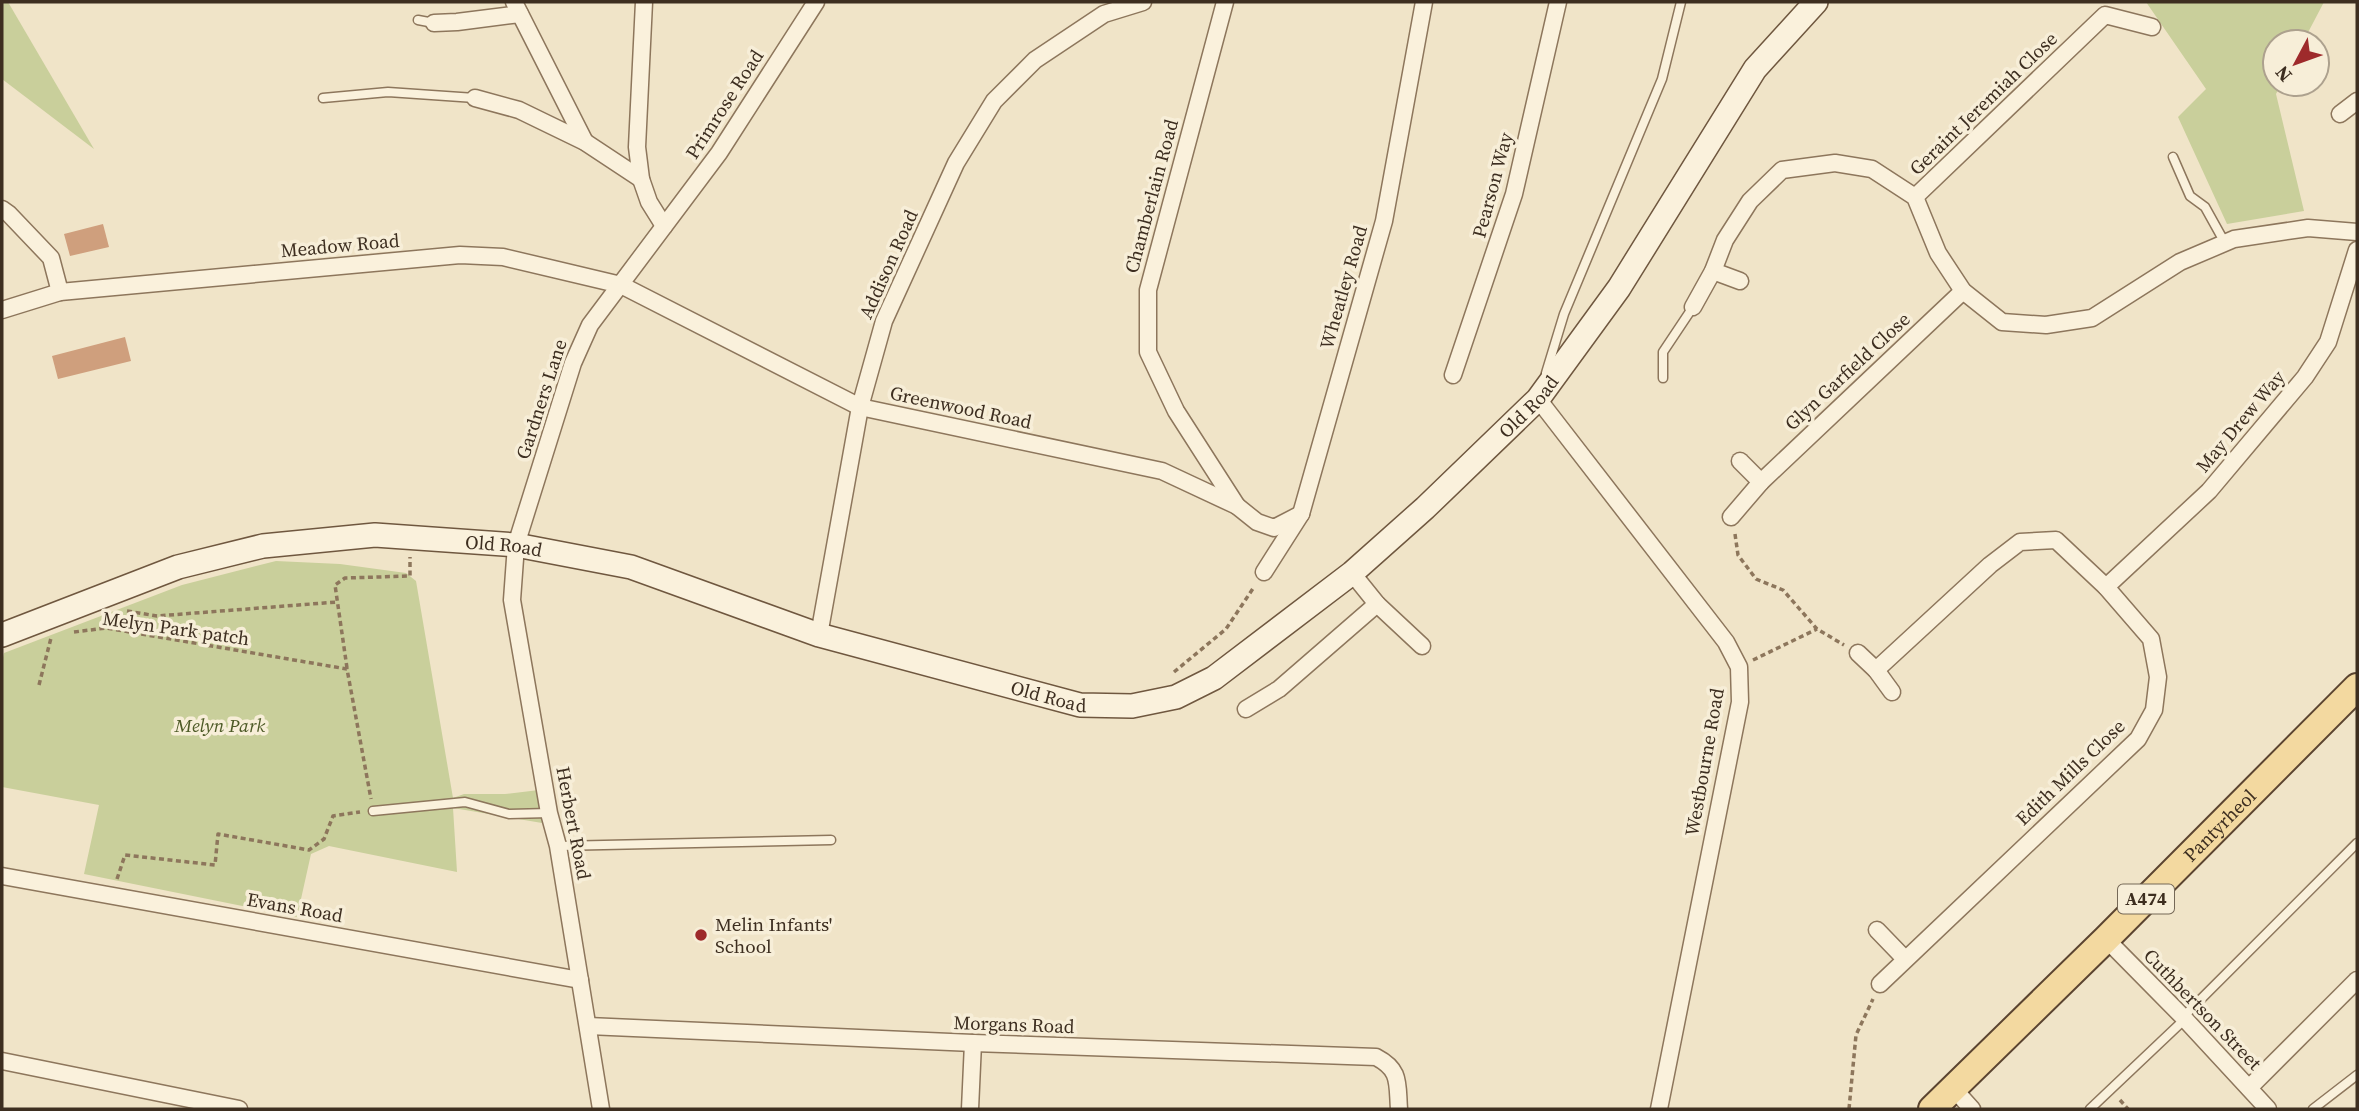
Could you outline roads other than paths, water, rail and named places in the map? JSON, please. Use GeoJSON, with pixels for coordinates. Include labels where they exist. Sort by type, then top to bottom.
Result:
{"type":"FeatureCollection","features":[{"type":"Feature","properties":{"kind":"main road","name":"Pantyrheol"},"geometry":{"type":"LineString","coordinates":[[1933,1109],[2357,687]]}},
{"type":"Feature","properties":{"kind":"street"},"geometry":{"type":"LineString","coordinates":[[644,2],[637,147],[641,179],[649,202],[664,226]]}},
{"type":"Feature","properties":{"kind":"street","name":"Primrose Road"},"geometry":{"type":"LineString","coordinates":[[664,226],[719,153],[816,2]]}},
{"type":"Feature","properties":{"kind":"street","name":"Addison Road"},"geometry":{"type":"LineString","coordinates":[[819,635],[860,407],[884,321],[957,163],[994,101],[1035,60],[1104,14],[1143,2]]}},
{"type":"Feature","properties":{"kind":"street","name":"Chamberlain Road"},"geometry":{"type":"LineString","coordinates":[[1225,2],[1147,290],[1148,352],[1176,411],[1237,506]]}},
{"type":"Feature","properties":{"kind":"street","name":"Wheatley Road"},"geometry":{"type":"LineString","coordinates":[[1264,572],[1301,514],[1384,222],[1424,2]]}},
{"type":"Feature","properties":{"kind":"street","name":"Pearson Way"},"geometry":{"type":"LineString","coordinates":[[1453,375],[1514,194],[1558,2]]}},
{"type":"Feature","properties":{"kind":"street","name":"Old Road"},"geometry":{"type":"LineString","coordinates":[[2,635],[178,567],[263,546],[375,535],[516,545],[631,567],[819,635],[1080,705],[1132,706],[1176,697],[1214,678],[1352,573],[1538,399],[1619,288],[1755,69],[1816,2]]}},
{"type":"Feature","properties":{"kind":"street"},"geometry":{"type":"LineString","coordinates":[[426,21],[457,22],[517,8],[585,142]]}},
{"type":"Feature","properties":{"kind":"street","name":"Geraint Jeremiah Close"},"geometry":{"type":"LineString","coordinates":[[1915,197],[2105,8],[2152,27]]}},
{"type":"Feature","properties":{"kind":"street"},"geometry":{"type":"LineString","coordinates":[[475,98],[519,110],[585,142],[641,179]]}},
{"type":"Feature","properties":{"kind":"street"},"geometry":{"type":"LineString","coordinates":[[2340,114],[2357,101]]}},
{"type":"Feature","properties":{"kind":"street"},"geometry":{"type":"LineString","coordinates":[[1693,307],[1713,271],[1725,240],[1750,201],[1782,170],[1835,163],[1872,169],[1915,197],[1938,253],[1963,291],[2002,322],[2046,326],[2092,318],[2180,262],[2234,239],[2308,228],[2357,232]]}},
{"type":"Feature","properties":{"kind":"street"},"geometry":{"type":"LineString","coordinates":[[2,209],[51,258],[60,292]]}},
{"type":"Feature","properties":{"kind":"street","name":"Gardners Lane"},"geometry":{"type":"LineString","coordinates":[[516,545],[573,363],[590,325],[664,226]]}},
{"type":"Feature","properties":{"kind":"street","name":"May Drew Way"},"geometry":{"type":"LineString","coordinates":[[2106,586],[2209,491],[2305,377],[2328,342],[2357,250]]}},
{"type":"Feature","properties":{"kind":"street","name":"Meadow Road"},"geometry":{"type":"LineString","coordinates":[[2,310],[60,292],[460,256],[503,257],[621,285]]}},
{"type":"Feature","properties":{"kind":"street"},"geometry":{"type":"LineString","coordinates":[[1713,271],[1740,281]]}},
{"type":"Feature","properties":{"kind":"street","name":"Greenwood Road"},"geometry":{"type":"LineString","coordinates":[[621,285],[860,407],[1162,471],[1237,506],[1257,522],[1274,528],[1301,514]]}},
{"type":"Feature","properties":{"kind":"street","name":"Glyn Garfield Close"},"geometry":{"type":"LineString","coordinates":[[1731,517],[1761,482],[1963,291]]}},
{"type":"Feature","properties":{"kind":"street","name":"Westbourne Road"},"geometry":{"type":"LineString","coordinates":[[1538,399],[1726,642],[1739,667],[1740,702],[1659,1109]]}},
{"type":"Feature","properties":{"kind":"street"},"geometry":{"type":"LineString","coordinates":[[1740,461],[1761,482]]}},
{"type":"Feature","properties":{"kind":"street","name":"Edith Mills Close"},"geometry":{"type":"LineString","coordinates":[[1876,670],[1990,565],[2020,542],[2056,540],[2106,586],[2151,639],[2158,677],[2154,710],[2138,739],[1880,984]]}},
{"type":"Feature","properties":{"kind":"street","name":"Herbert Road"},"geometry":{"type":"LineString","coordinates":[[516,545],[512,600],[558,846],[601,1109]]}},
{"type":"Feature","properties":{"kind":"street"},"geometry":{"type":"LineString","coordinates":[[1352,573],[1377,604],[1422,646]]}},
{"type":"Feature","properties":{"kind":"street"},"geometry":{"type":"LineString","coordinates":[[1246,709],[1279,690],[1377,604]]}},
{"type":"Feature","properties":{"kind":"street"},"geometry":{"type":"LineString","coordinates":[[1858,653],[1876,670],[1892,692]]}},
{"type":"Feature","properties":{"kind":"street","name":"Evans Road"},"geometry":{"type":"LineString","coordinates":[[2,876],[580,980]]}},
{"type":"Feature","properties":{"kind":"street"},"geometry":{"type":"LineString","coordinates":[[1877,930],[1905,959]]}},
{"type":"Feature","properties":{"kind":"street","name":"Cuthbertson Street"},"geometry":{"type":"LineString","coordinates":[[2106,939],[2269,1109]]}},
{"type":"Feature","properties":{"kind":"street"},"geometry":{"type":"LineString","coordinates":[[2249,1088],[2357,980]]}},
{"type":"Feature","properties":{"kind":"street","name":"Morgans Road"},"geometry":{"type":"LineString","coordinates":[[588,1026],[1376,1057],[1389,1064],[1397,1076],[1399,1109]]}},
{"type":"Feature","properties":{"kind":"street"},"geometry":{"type":"LineString","coordinates":[[970,1109],[973,1043]]}},
{"type":"Feature","properties":{"kind":"street"},"geometry":{"type":"LineString","coordinates":[[2,1061],[239,1109]]}},
{"type":"Feature","properties":{"kind":"street"},"geometry":{"type":"LineString","coordinates":[[1954,1088],[1972,1109]]}},
{"type":"Feature","properties":{"kind":"lane"},"geometry":{"type":"LineString","coordinates":[[1538,399],[1564,314],[1662,79],[1681,2]]}},
{"type":"Feature","properties":{"kind":"lane"},"geometry":{"type":"LineString","coordinates":[[323,98],[388,92],[475,98]]}},
{"type":"Feature","properties":{"kind":"lane"},"geometry":{"type":"LineString","coordinates":[[2173,156],[2190,196],[2205,207],[2225,243]]}},
{"type":"Feature","properties":{"kind":"lane"},"geometry":{"type":"LineString","coordinates":[[1663,378],[1663,352],[1693,307]]}},
{"type":"Feature","properties":{"kind":"lane"},"geometry":{"type":"LineString","coordinates":[[373,811],[465,803],[509,814],[550,813]]}},
{"type":"Feature","properties":{"kind":"lane"},"geometry":{"type":"LineString","coordinates":[[558,846],[831,840]]}},
{"type":"Feature","properties":{"kind":"lane"},"geometry":{"type":"LineString","coordinates":[[2090,1109],[2357,843]]}},
{"type":"Feature","properties":{"kind":"lane"},"geometry":{"type":"LineString","coordinates":[[2312,1109],[2357,1076]]}},
{"type":"Feature","properties":{"kind":"place","name":"Melin Infants' School"},"geometry":{"type":"Point","coordinates":[701,935]}},
{"type":"Feature","properties":{"kind":"park label","name":"Melyn Park"},"geometry":{"type":"Point","coordinates":[220,725]}}]}
